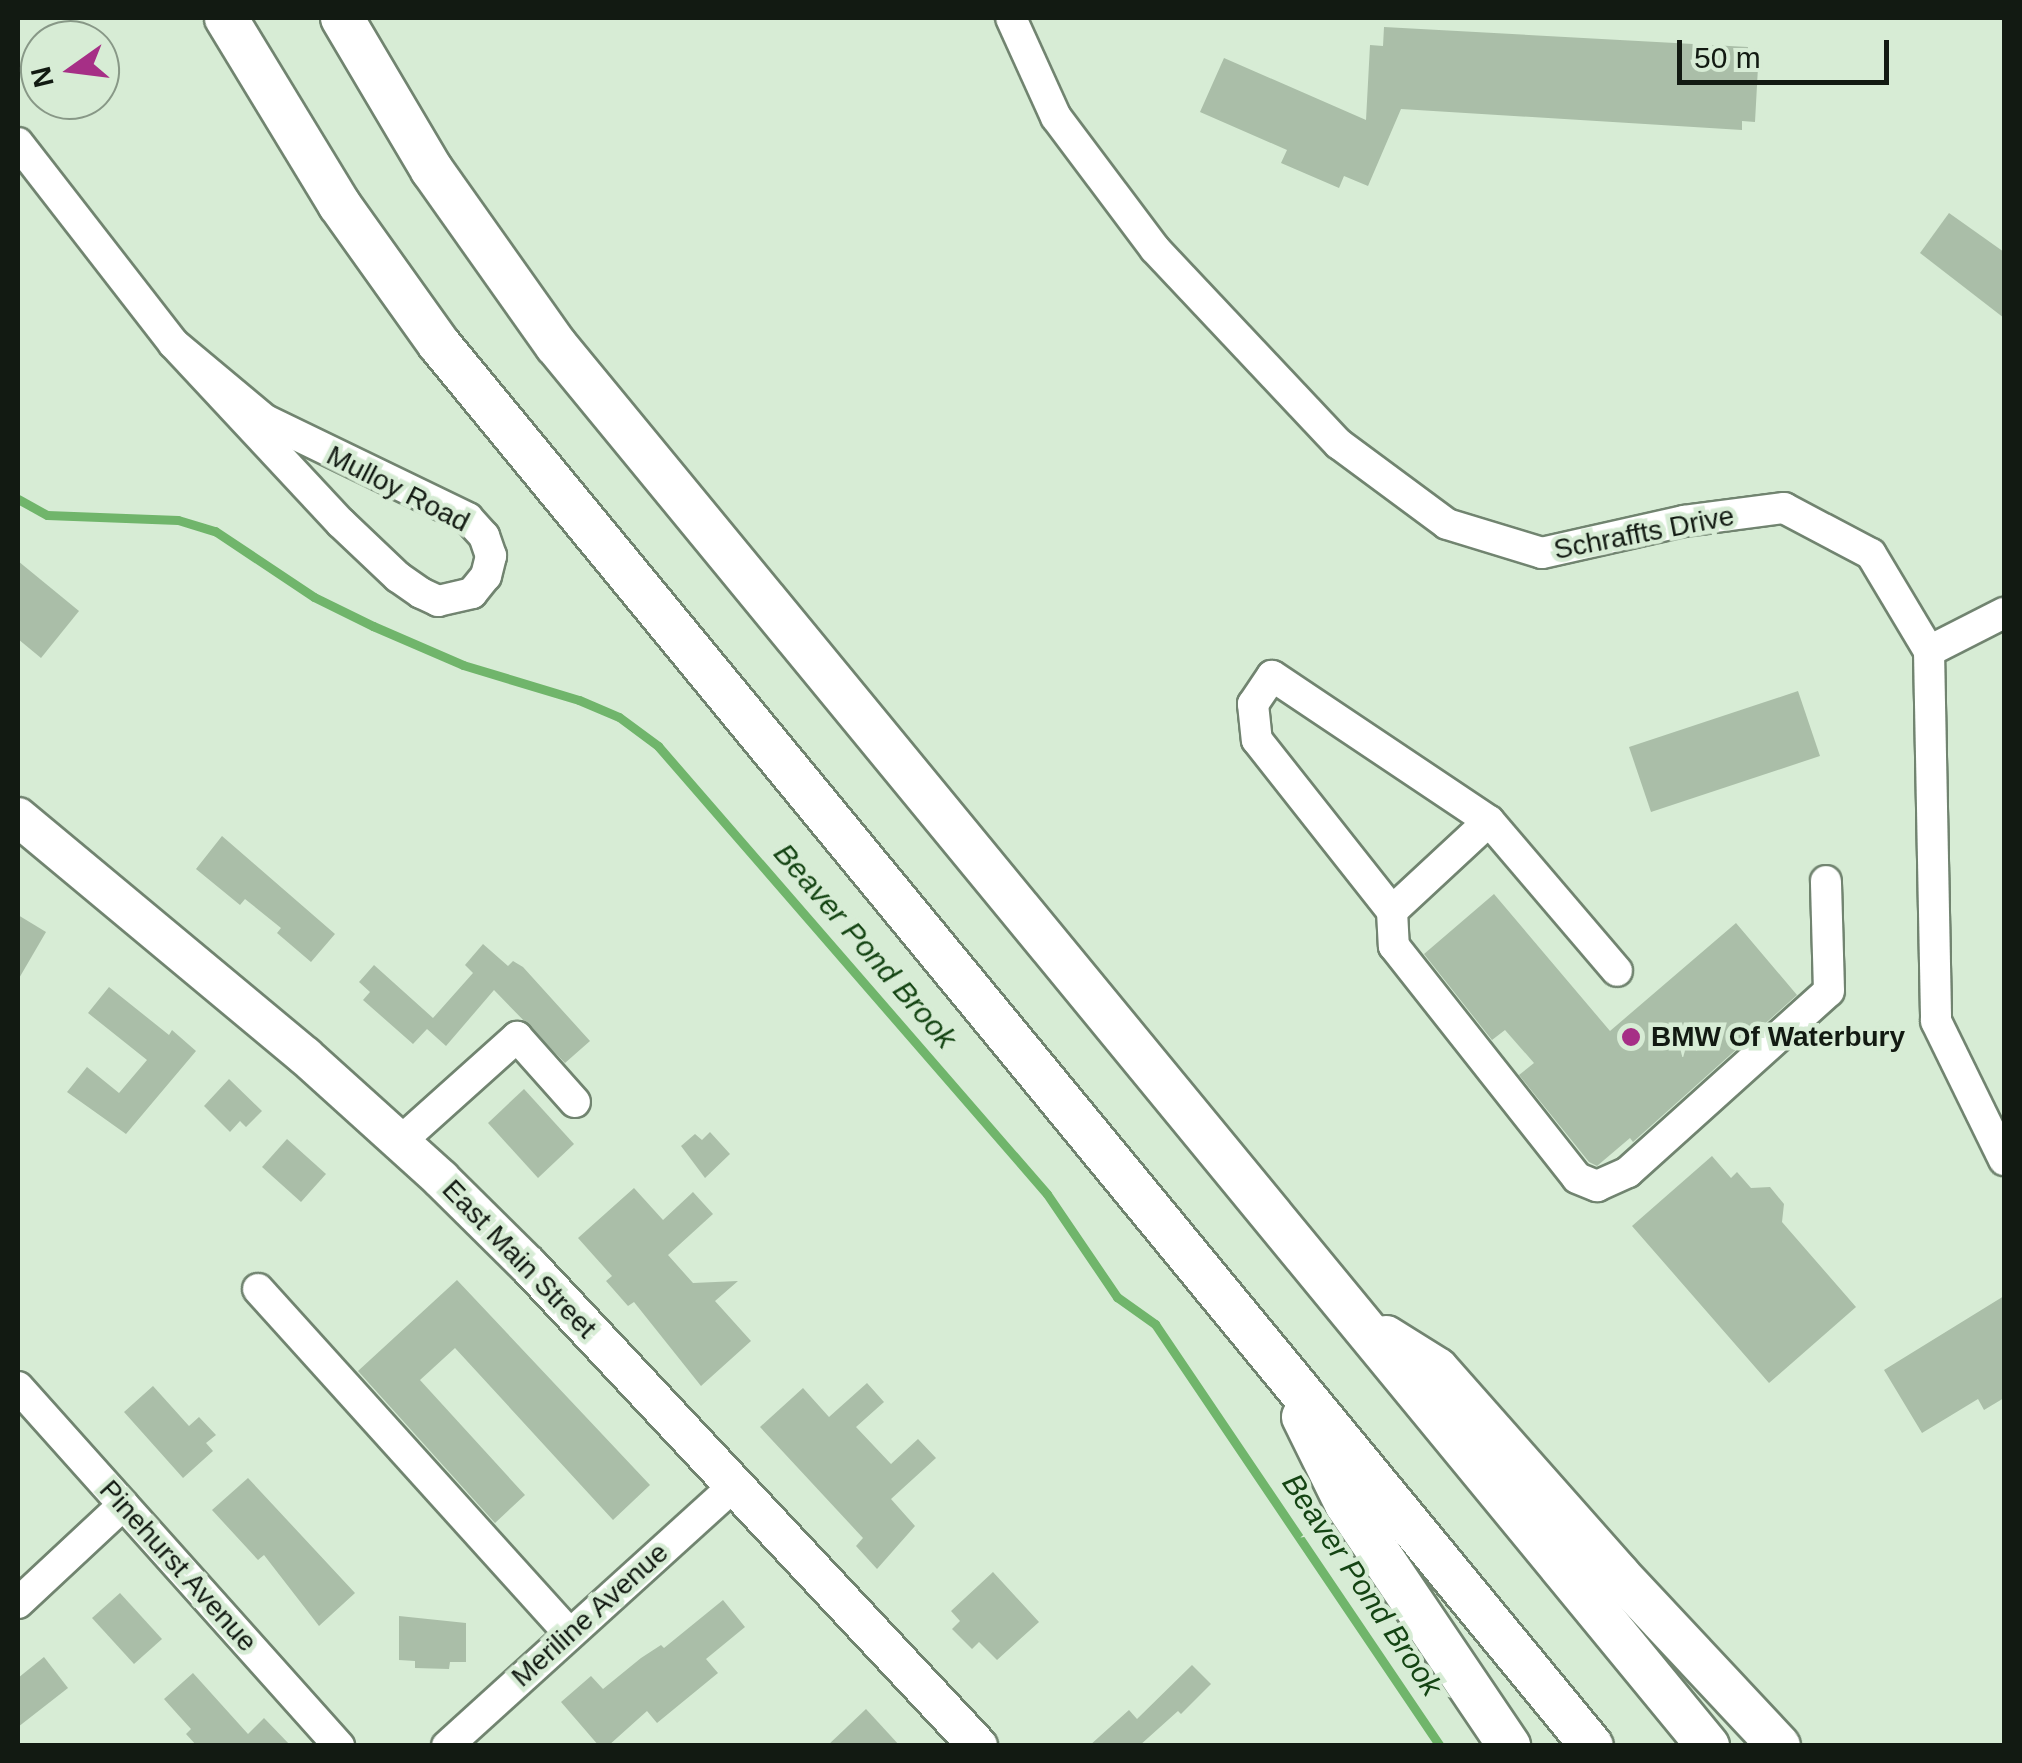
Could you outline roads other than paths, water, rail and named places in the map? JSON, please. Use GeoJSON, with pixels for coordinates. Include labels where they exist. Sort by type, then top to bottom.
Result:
{"type":"FeatureCollection","features":[{"type":"Feature","properties":{"kind":"highway"},"geometry":{"type":"LineString","coordinates":[[226,18],[339,204],[439,344],[1592,1746]]}},
{"type":"Feature","properties":{"kind":"highway"},"geometry":{"type":"LineString","coordinates":[[342,18],[432,170],[556,345],[1708,1746]]}},
{"type":"Feature","properties":{"kind":"highway"},"geometry":{"type":"LineString","coordinates":[[1362,1326],[1409,1349],[1437,1369],[1619,1575],[1779,1746]]}},
{"type":"Feature","properties":{"kind":"highway"},"geometry":{"type":"LineString","coordinates":[[1294,1383],[1327,1472],[1509,1746]]}},
{"type":"Feature","properties":{"kind":"main road","name":"East Main Street"},"geometry":{"type":"LineString","coordinates":[[18,818],[401,1141],[528,1265],[978,1746]]}},
{"type":"Feature","properties":{"kind":"street","name":"Schraffts Drive"},"geometry":{"type":"LineString","coordinates":[[1011,18],[1056,117],[1156,248],[1339,444],[1448,524],[1542,553],[1684,521],[1784,508],[1871,554],[1929,651],[1936,1021],[2004,1160]]}},
{"type":"Feature","properties":{"kind":"street","name":"Mulloy Road"},"geometry":{"type":"LineString","coordinates":[[18,143],[174,344],[398,578],[438,602],[472,593],[486,576],[492,556],[484,536],[468,518],[265,420],[174,344]]}},
{"type":"Feature","properties":{"kind":"street"},"geometry":{"type":"LineString","coordinates":[[1929,651],[2004,612]]}},
{"type":"Feature","properties":{"kind":"street"},"geometry":{"type":"LineString","coordinates":[[1617,971],[1489,820],[1272,676],[1253,704],[1257,740],[1392,911],[1394,946],[1577,1178],[1598,1186],[1628,1172],[1829,991],[1826,881]]}},
{"type":"Feature","properties":{"kind":"street"},"geometry":{"type":"LineString","coordinates":[[1392,911],[1489,820]]}},
{"type":"Feature","properties":{"kind":"street"},"geometry":{"type":"LineString","coordinates":[[401,1141],[517,1037],[575,1102]]}},
{"type":"Feature","properties":{"kind":"street"},"geometry":{"type":"LineString","coordinates":[[258,1289],[568,1632]]}},
{"type":"Feature","properties":{"kind":"street","name":"Pinehurst Avenue"},"geometry":{"type":"LineString","coordinates":[[18,1387],[340,1746]]}},
{"type":"Feature","properties":{"kind":"street","name":"Meriline Avenue"},"geometry":{"type":"LineString","coordinates":[[447,1746],[568,1632],[734,1486]]}},
{"type":"Feature","properties":{"kind":"street"},"geometry":{"type":"LineString","coordinates":[[18,1603],[123,1505]]}},
{"type":"Feature","properties":{"kind":"waterway","name":"Beaver Pond Brook"},"geometry":{"type":"LineString","coordinates":[[18,499],[47,515],[178,520],[215,531],[314,597],[373,626],[463,665],[579,700],[619,717],[658,746],[1047,1194],[1117,1297],[1155,1324],[1440,1746]]}},
{"type":"Feature","properties":{"kind":"place","name":"BMW Of Waterbury"},"geometry":{"type":"Point","coordinates":[1631,1037]}}]}
